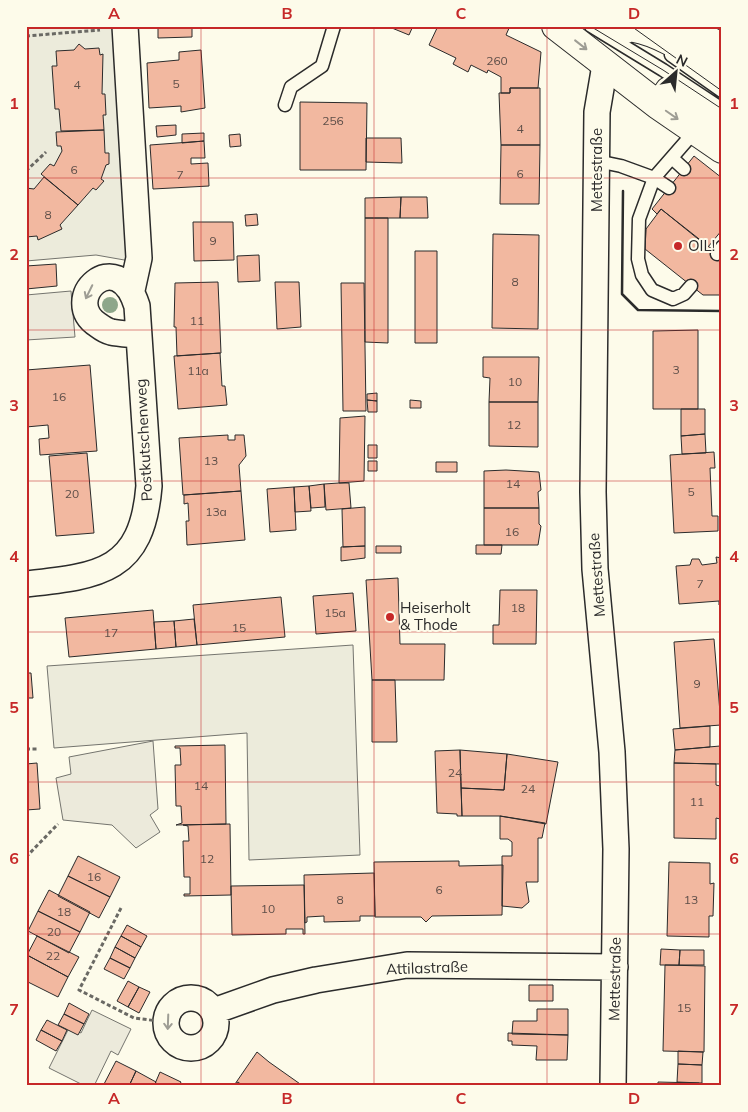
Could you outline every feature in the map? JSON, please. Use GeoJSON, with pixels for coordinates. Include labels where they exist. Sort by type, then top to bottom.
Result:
{"type":"FeatureCollection","features":[{"type":"Feature","properties":{"kind":"main road"},"geometry":{"type":"LineString","coordinates":[[556,26],[620,36],[694,54],[722,70]]}},
{"type":"Feature","properties":{"kind":"main road"},"geometry":{"type":"LineString","coordinates":[[680,26],[722,47]]}},
{"type":"Feature","properties":{"kind":"main road"},"geometry":{"type":"LineString","coordinates":[[620,36],[669,91],[704,114],[722,122]]}},
{"type":"Feature","properties":{"kind":"main road"},"geometry":{"type":"LineString","coordinates":[[620,36],[695,131],[722,149]]}},
{"type":"Feature","properties":{"kind":"street","name":"Postkutschenweg"},"geometry":{"type":"LineString","coordinates":[[26,584],[80,578],[102,572],[118,562],[131,546],[140,529],[147,508],[149,486],[137,306],[132,290],[139,258],[125,27]]}},
{"type":"Feature","properties":{"kind":"street","name":"Mettestraße"},"geometry":{"type":"LineString","coordinates":[[613,1086],[616,849],[613,761],[595,569],[593,492],[597,112],[620,36]]}},
{"type":"Feature","properties":{"kind":"street"},"geometry":{"type":"LineString","coordinates":[[132,290],[121,280],[109,276],[98,278],[90,287],[84,300],[86,312],[94,322],[110,332],[138,335]]}},
{"type":"Feature","properties":{"kind":"street","name":"Attilastraße"},"geometry":{"type":"LineString","coordinates":[[214,1011],[273,990],[316,980],[407,965],[615,967]]}},
{"type":"Feature","properties":{"kind":"street"},"geometry":{"type":"LineString","coordinates":[[192,998],[205,1001],[214,1011],[217,1024],[213,1037],[204,1046],[191,1049],[178,1045],[169,1035],[166,1022],[170,1010],[179,1000],[192,998]]}},
{"type":"Feature","properties":{"kind":"lane"},"geometry":{"type":"LineString","coordinates":[[285,105],[290,86],[322,66],[334,26]]}},
{"type":"Feature","properties":{"kind":"lane"},"geometry":{"type":"LineString","coordinates":[[590,26],[620,36],[722,90]]}},
{"type":"Feature","properties":{"kind":"lane"},"geometry":{"type":"LineString","coordinates":[[620,36],[722,109]]}},
{"type":"Feature","properties":{"kind":"lane"},"geometry":{"type":"LineString","coordinates":[[692,286],[684,294],[673,299],[652,290],[642,275],[638,259],[639,219],[654,178],[695,131]]}},
{"type":"Feature","properties":{"kind":"lane"},"geometry":{"type":"LineString","coordinates":[[672,158],[684,169]]}},
{"type":"Feature","properties":{"kind":"lane"},"geometry":{"type":"LineString","coordinates":[[597,161],[621,166],[654,178],[669,188]]}},
{"type":"Feature","properties":{"kind":"path"},"geometry":{"type":"LineString","coordinates":[[26,36],[125,27]]}},
{"type":"Feature","properties":{"kind":"path"},"geometry":{"type":"LineString","coordinates":[[26,171],[46,152]]}},
{"type":"Feature","properties":{"kind":"path"},"geometry":{"type":"LineString","coordinates":[[26,749],[38,749]]}},
{"type":"Feature","properties":{"kind":"path"},"geometry":{"type":"LineString","coordinates":[[26,857],[58,824]]}},
{"type":"Feature","properties":{"kind":"path"},"geometry":{"type":"LineString","coordinates":[[121,908],[79,990],[134,1018],[166,1022]]}},
{"type":"Feature","properties":{"kind":"shaded area"},"geometry":{"type":"Polygon","coordinates":[[[26,26],[117,26],[130,261],[96,255],[26,261],[26,26]]]}},
{"type":"Feature","properties":{"kind":"shaded area"},"geometry":{"type":"Polygon","coordinates":[[[71,291],[75,337],[26,340],[26,295],[71,291]]]}},
{"type":"Feature","properties":{"kind":"shaded area"},"geometry":{"type":"Polygon","coordinates":[[[353,645],[360,855],[249,860],[247,733],[54,748],[47,666],[353,645]]]}},
{"type":"Feature","properties":{"kind":"shaded area"},"geometry":{"type":"Polygon","coordinates":[[[153,741],[158,809],[150,815],[160,832],[136,848],[112,825],[63,820],[56,778],[71,774],[69,757],[153,741]]]}},
{"type":"Feature","properties":{"kind":"shaded area"},"geometry":{"type":"Polygon","coordinates":[[[92,1010],[131,1029],[118,1055],[111,1051],[94,1086],[85,1086],[49,1068],[69,1028],[81,1033],[92,1010]]]}},
{"type":"Feature","properties":{"kind":"building"},"geometry":{"type":"Polygon","coordinates":[[[158,26],[192,26],[192,37],[158,38],[158,26]]]}},
{"type":"Feature","properties":{"kind":"building"},"geometry":{"type":"Polygon","coordinates":[[[387,26],[413,26],[409,35],[387,26]]]}},
{"type":"Feature","properties":{"kind":"building"},"geometry":{"type":"Polygon","coordinates":[[[438,26],[510,26],[506,35],[541,52],[538,88],[510,88],[510,93],[501,93],[501,77],[488,70],[487,73],[471,65],[468,72],[453,64],[456,58],[429,45],[438,26]]]}},
{"type":"Feature","properties":{"kind":"building"},"geometry":{"type":"Polygon","coordinates":[[[79,44],[85,49],[99,48],[100,55],[103,54],[102,94],[105,94],[106,115],[103,115],[104,130],[61,131],[59,109],[55,109],[52,66],[57,66],[56,51],[74,50],[79,44]]]}},
{"type":"Feature","properties":{"kind":"building"},"geometry":{"type":"Polygon","coordinates":[[[201,50],[205,108],[181,112],[181,106],[149,108],[147,63],[179,60],[179,52],[201,50]]]}},
{"type":"Feature","properties":{"kind":"building"},"geometry":{"type":"Polygon","coordinates":[[[510,88],[540,88],[540,145],[501,145],[499,93],[510,93],[510,88]]]}},
{"type":"Feature","properties":{"kind":"building"},"geometry":{"type":"Polygon","coordinates":[[[300,102],[367,103],[366,170],[300,170],[300,102]]]}},
{"type":"Feature","properties":{"kind":"building"},"geometry":{"type":"Polygon","coordinates":[[[176,125],[176,135],[157,137],[156,126],[176,125]]]}},
{"type":"Feature","properties":{"kind":"building"},"geometry":{"type":"Polygon","coordinates":[[[104,130],[105,153],[109,153],[109,164],[106,165],[101,179],[104,181],[96,190],[93,188],[78,205],[41,174],[50,164],[54,166],[62,151],[61,146],[57,146],[56,132],[104,130]]]}},
{"type":"Feature","properties":{"kind":"building"},"geometry":{"type":"Polygon","coordinates":[[[204,133],[204,141],[182,143],[182,134],[204,133]]]}},
{"type":"Feature","properties":{"kind":"building"},"geometry":{"type":"Polygon","coordinates":[[[240,134],[241,146],[230,147],[229,135],[240,134]]]}},
{"type":"Feature","properties":{"kind":"building"},"geometry":{"type":"Polygon","coordinates":[[[366,138],[401,138],[402,163],[366,162],[366,138]]]}},
{"type":"Feature","properties":{"kind":"building"},"geometry":{"type":"Polygon","coordinates":[[[204,141],[205,158],[191,158],[191,164],[208,163],[209,186],[153,189],[150,145],[204,141]]]}},
{"type":"Feature","properties":{"kind":"building"},"geometry":{"type":"Polygon","coordinates":[[[501,145],[540,145],[539,204],[500,204],[501,145]]]}},
{"type":"Feature","properties":{"kind":"building"},"geometry":{"type":"Polygon","coordinates":[[[694,156],[722,178],[722,230],[708,247],[661,209],[657,214],[652,209],[694,156]]]}},
{"type":"Feature","properties":{"kind":"building"},"geometry":{"type":"Polygon","coordinates":[[[44,177],[78,205],[60,225],[62,229],[38,240],[37,236],[26,237],[26,188],[34,189],[44,177]]]}},
{"type":"Feature","properties":{"kind":"building"},"geometry":{"type":"Polygon","coordinates":[[[401,197],[427,197],[428,218],[400,218],[401,197]]]}},
{"type":"Feature","properties":{"kind":"building"},"geometry":{"type":"Polygon","coordinates":[[[401,197],[400,218],[365,218],[365,198],[401,197]]]}},
{"type":"Feature","properties":{"kind":"building"},"geometry":{"type":"Polygon","coordinates":[[[661,209],[722,257],[722,295],[703,295],[645,249],[646,229],[661,209]]]}},
{"type":"Feature","properties":{"kind":"building"},"geometry":{"type":"Polygon","coordinates":[[[257,214],[258,225],[246,226],[245,215],[257,214]]]}},
{"type":"Feature","properties":{"kind":"building"},"geometry":{"type":"Polygon","coordinates":[[[365,218],[388,218],[388,343],[365,342],[365,218]]]}},
{"type":"Feature","properties":{"kind":"building"},"geometry":{"type":"Polygon","coordinates":[[[193,222],[233,222],[234,260],[194,261],[193,222]]]}},
{"type":"Feature","properties":{"kind":"building"},"geometry":{"type":"Polygon","coordinates":[[[493,234],[539,235],[538,329],[492,328],[493,234]]]}},
{"type":"Feature","properties":{"kind":"building"},"geometry":{"type":"Polygon","coordinates":[[[415,251],[437,251],[437,343],[415,343],[415,251]]]}},
{"type":"Feature","properties":{"kind":"building"},"geometry":{"type":"Polygon","coordinates":[[[259,255],[260,281],[238,282],[237,256],[259,255]]]}},
{"type":"Feature","properties":{"kind":"building"},"geometry":{"type":"Polygon","coordinates":[[[56,264],[57,286],[26,289],[26,266],[56,264]]]}},
{"type":"Feature","properties":{"kind":"building"},"geometry":{"type":"Polygon","coordinates":[[[218,282],[221,353],[177,356],[176,327],[174,327],[175,283],[218,282]]]}},
{"type":"Feature","properties":{"kind":"building"},"geometry":{"type":"Polygon","coordinates":[[[275,282],[299,282],[301,327],[277,329],[275,282]]]}},
{"type":"Feature","properties":{"kind":"building"},"geometry":{"type":"Polygon","coordinates":[[[341,283],[364,283],[366,411],[343,411],[341,283]]]}},
{"type":"Feature","properties":{"kind":"building"},"geometry":{"type":"Polygon","coordinates":[[[698,330],[698,409],[653,409],[653,331],[698,330]]]}},
{"type":"Feature","properties":{"kind":"building"},"geometry":{"type":"Polygon","coordinates":[[[220,353],[222,386],[225,386],[227,405],[178,409],[174,356],[220,353]]]}},
{"type":"Feature","properties":{"kind":"building"},"geometry":{"type":"Polygon","coordinates":[[[483,357],[539,357],[538,402],[489,402],[490,378],[483,377],[483,357]]]}},
{"type":"Feature","properties":{"kind":"building"},"geometry":{"type":"Polygon","coordinates":[[[90,365],[97,451],[40,455],[39,439],[49,438],[48,425],[26,427],[26,370],[90,365]]]}},
{"type":"Feature","properties":{"kind":"building"},"geometry":{"type":"Polygon","coordinates":[[[377,393],[377,401],[367,400],[367,394],[377,393]]]}},
{"type":"Feature","properties":{"kind":"building"},"geometry":{"type":"Polygon","coordinates":[[[367,400],[377,401],[377,412],[368,412],[367,400]]]}},
{"type":"Feature","properties":{"kind":"building"},"geometry":{"type":"Polygon","coordinates":[[[410,400],[421,401],[421,408],[410,408],[410,400]]]}},
{"type":"Feature","properties":{"kind":"building"},"geometry":{"type":"Polygon","coordinates":[[[489,402],[538,402],[538,447],[489,446],[489,402]]]}},
{"type":"Feature","properties":{"kind":"building"},"geometry":{"type":"Polygon","coordinates":[[[681,409],[705,409],[705,434],[681,436],[681,409]]]}},
{"type":"Feature","properties":{"kind":"building"},"geometry":{"type":"Polygon","coordinates":[[[365,416],[364,481],[339,483],[340,418],[365,416]]]}},
{"type":"Feature","properties":{"kind":"building"},"geometry":{"type":"Polygon","coordinates":[[[705,434],[706,453],[682,454],[681,436],[705,434]]]}},
{"type":"Feature","properties":{"kind":"building"},"geometry":{"type":"Polygon","coordinates":[[[228,435],[228,440],[235,440],[235,435],[244,435],[246,456],[239,465],[241,491],[183,495],[179,438],[228,435]]]}},
{"type":"Feature","properties":{"kind":"building"},"geometry":{"type":"Polygon","coordinates":[[[368,445],[377,445],[377,458],[368,458],[368,445]]]}},
{"type":"Feature","properties":{"kind":"building"},"geometry":{"type":"Polygon","coordinates":[[[714,452],[715,468],[710,468],[712,516],[718,516],[718,531],[674,533],[670,455],[714,452]]]}},
{"type":"Feature","properties":{"kind":"building"},"geometry":{"type":"Polygon","coordinates":[[[87,453],[94,533],[56,536],[49,456],[87,453]]]}},
{"type":"Feature","properties":{"kind":"building"},"geometry":{"type":"Polygon","coordinates":[[[368,461],[377,461],[377,471],[368,471],[368,461]]]}},
{"type":"Feature","properties":{"kind":"building"},"geometry":{"type":"Polygon","coordinates":[[[436,462],[457,462],[457,472],[436,472],[436,462]]]}},
{"type":"Feature","properties":{"kind":"building"},"geometry":{"type":"Polygon","coordinates":[[[484,471],[539,472],[541,490],[538,492],[539,508],[484,508],[484,471]]]}},
{"type":"Feature","properties":{"kind":"building"},"geometry":{"type":"Polygon","coordinates":[[[349,483],[351,508],[326,510],[324,484],[349,483]]]}},
{"type":"Feature","properties":{"kind":"building"},"geometry":{"type":"Polygon","coordinates":[[[324,484],[325,507],[311,508],[309,486],[324,484]]]}},
{"type":"Feature","properties":{"kind":"building"},"geometry":{"type":"Polygon","coordinates":[[[309,486],[311,511],[295,512],[294,487],[309,486]]]}},
{"type":"Feature","properties":{"kind":"building"},"geometry":{"type":"Polygon","coordinates":[[[294,487],[296,530],[270,532],[267,489],[294,487]]]}},
{"type":"Feature","properties":{"kind":"building"},"geometry":{"type":"Polygon","coordinates":[[[241,491],[245,540],[187,545],[186,521],[189,521],[188,503],[184,504],[184,495],[241,491]]]}},
{"type":"Feature","properties":{"kind":"building"},"geometry":{"type":"Polygon","coordinates":[[[365,507],[365,546],[343,547],[342,509],[365,507]]]}},
{"type":"Feature","properties":{"kind":"building"},"geometry":{"type":"Polygon","coordinates":[[[484,508],[539,508],[539,524],[541,526],[538,545],[484,545],[484,508]]]}},
{"type":"Feature","properties":{"kind":"building"},"geometry":{"type":"Polygon","coordinates":[[[476,545],[502,545],[501,554],[476,554],[476,545]]]}},
{"type":"Feature","properties":{"kind":"building"},"geometry":{"type":"Polygon","coordinates":[[[365,546],[365,558],[341,561],[341,547],[365,546]]]}},
{"type":"Feature","properties":{"kind":"building"},"geometry":{"type":"Polygon","coordinates":[[[376,546],[401,546],[401,553],[376,553],[376,546]]]}},
{"type":"Feature","properties":{"kind":"building"},"geometry":{"type":"Polygon","coordinates":[[[716,557],[722,558],[722,605],[719,605],[719,601],[679,604],[676,566],[690,565],[692,559],[699,559],[702,565],[717,563],[716,557]]]}},
{"type":"Feature","properties":{"kind":"building"},"geometry":{"type":"Polygon","coordinates":[[[398,578],[400,644],[445,644],[444,680],[372,680],[366,580],[398,578]]]}},
{"type":"Feature","properties":{"kind":"building"},"geometry":{"type":"Polygon","coordinates":[[[500,590],[537,590],[536,644],[493,644],[493,625],[499,625],[500,590]]]}},
{"type":"Feature","properties":{"kind":"building"},"geometry":{"type":"Polygon","coordinates":[[[353,593],[356,631],[316,634],[313,596],[353,593]]]}},
{"type":"Feature","properties":{"kind":"building"},"geometry":{"type":"Polygon","coordinates":[[[281,597],[285,637],[197,645],[193,605],[281,597]]]}},
{"type":"Feature","properties":{"kind":"building"},"geometry":{"type":"Polygon","coordinates":[[[153,610],[156,649],[69,657],[65,618],[153,610]]]}},
{"type":"Feature","properties":{"kind":"building"},"geometry":{"type":"Polygon","coordinates":[[[194,619],[197,645],[176,647],[174,621],[194,619]]]}},
{"type":"Feature","properties":{"kind":"building"},"geometry":{"type":"Polygon","coordinates":[[[174,621],[176,647],[156,649],[154,622],[174,621]]]}},
{"type":"Feature","properties":{"kind":"building"},"geometry":{"type":"Polygon","coordinates":[[[714,639],[721,725],[680,728],[674,642],[714,639]]]}},
{"type":"Feature","properties":{"kind":"building"},"geometry":{"type":"Polygon","coordinates":[[[26,673],[31,673],[33,698],[26,698],[26,673]]]}},
{"type":"Feature","properties":{"kind":"building"},"geometry":{"type":"Polygon","coordinates":[[[372,680],[395,680],[397,742],[372,742],[372,680]]]}},
{"type":"Feature","properties":{"kind":"building"},"geometry":{"type":"Polygon","coordinates":[[[710,726],[710,747],[675,750],[673,729],[710,726]]]}},
{"type":"Feature","properties":{"kind":"building"},"geometry":{"type":"Polygon","coordinates":[[[225,745],[226,824],[176,825],[182,823],[181,806],[176,806],[175,765],[181,765],[180,748],[175,748],[175,746],[225,745]]]}},
{"type":"Feature","properties":{"kind":"building"},"geometry":{"type":"Polygon","coordinates":[[[720,746],[720,764],[674,763],[675,750],[720,746]]]}},
{"type":"Feature","properties":{"kind":"building"},"geometry":{"type":"Polygon","coordinates":[[[460,750],[462,816],[437,813],[435,751],[460,750]]]}},
{"type":"Feature","properties":{"kind":"building"},"geometry":{"type":"Polygon","coordinates":[[[460,750],[507,754],[504,790],[461,788],[460,750]]]}},
{"type":"Feature","properties":{"kind":"building"},"geometry":{"type":"Polygon","coordinates":[[[507,754],[558,762],[546,824],[500,816],[462,816],[461,788],[504,790],[507,754]]]}},
{"type":"Feature","properties":{"kind":"building"},"geometry":{"type":"Polygon","coordinates":[[[37,763],[40,809],[26,810],[26,764],[37,763]]]}},
{"type":"Feature","properties":{"kind":"building"},"geometry":{"type":"Polygon","coordinates":[[[674,763],[716,764],[716,785],[720,786],[720,819],[716,818],[716,839],[674,838],[674,763]]]}},
{"type":"Feature","properties":{"kind":"building"},"geometry":{"type":"Polygon","coordinates":[[[500,816],[545,823],[542,838],[538,838],[538,882],[526,882],[529,902],[522,908],[502,906],[502,856],[512,856],[512,842],[508,839],[500,839],[500,816]]]}},
{"type":"Feature","properties":{"kind":"building"},"geometry":{"type":"Polygon","coordinates":[[[230,824],[231,895],[184,896],[184,894],[190,894],[190,877],[184,877],[183,841],[189,841],[188,826],[183,825],[230,824]]]}},
{"type":"Feature","properties":{"kind":"building"},"geometry":{"type":"Polygon","coordinates":[[[78,856],[120,877],[110,897],[68,876],[78,856]]]}},
{"type":"Feature","properties":{"kind":"building"},"geometry":{"type":"Polygon","coordinates":[[[459,861],[459,866],[503,865],[502,915],[432,916],[426,922],[421,917],[375,917],[374,862],[459,861]]]}},
{"type":"Feature","properties":{"kind":"building"},"geometry":{"type":"Polygon","coordinates":[[[669,862],[710,863],[710,884],[714,883],[713,916],[709,916],[709,937],[667,936],[669,862]]]}},
{"type":"Feature","properties":{"kind":"building"},"geometry":{"type":"Polygon","coordinates":[[[374,873],[375,916],[360,916],[360,921],[324,922],[324,916],[307,917],[307,922],[305,923],[304,875],[374,873]]]}},
{"type":"Feature","properties":{"kind":"building"},"geometry":{"type":"Polygon","coordinates":[[[68,876],[110,897],[99,918],[58,896],[68,876]]]}},
{"type":"Feature","properties":{"kind":"building"},"geometry":{"type":"Polygon","coordinates":[[[304,885],[305,934],[303,934],[303,929],[286,929],[286,934],[232,935],[231,886],[304,885]]]}},
{"type":"Feature","properties":{"kind":"building"},"geometry":{"type":"Polygon","coordinates":[[[49,890],[90,912],[80,932],[38,911],[49,890]]]}},
{"type":"Feature","properties":{"kind":"building"},"geometry":{"type":"Polygon","coordinates":[[[38,911],[80,932],[69,953],[28,931],[38,911]]]}},
{"type":"Feature","properties":{"kind":"building"},"geometry":{"type":"Polygon","coordinates":[[[127,925],[147,936],[141,947],[121,936],[127,925]]]}},
{"type":"Feature","properties":{"kind":"building"},"geometry":{"type":"Polygon","coordinates":[[[37,936],[79,957],[68,977],[27,955],[37,936]]]}},
{"type":"Feature","properties":{"kind":"building"},"geometry":{"type":"Polygon","coordinates":[[[121,936],[141,947],[135,958],[115,947],[121,936]]]}},
{"type":"Feature","properties":{"kind":"building"},"geometry":{"type":"Polygon","coordinates":[[[115,947],[135,958],[130,968],[110,958],[115,947]]]}},
{"type":"Feature","properties":{"kind":"building"},"geometry":{"type":"Polygon","coordinates":[[[661,949],[680,950],[679,965],[660,965],[661,949]]]}},
{"type":"Feature","properties":{"kind":"building"},"geometry":{"type":"Polygon","coordinates":[[[680,950],[704,950],[704,965],[679,965],[680,950]]]}},
{"type":"Feature","properties":{"kind":"building"},"geometry":{"type":"Polygon","coordinates":[[[27,955],[68,977],[58,997],[26,981],[27,955]]]}},
{"type":"Feature","properties":{"kind":"building"},"geometry":{"type":"Polygon","coordinates":[[[110,958],[130,968],[124,979],[104,969],[110,958]]]}},
{"type":"Feature","properties":{"kind":"building"},"geometry":{"type":"Polygon","coordinates":[[[665,965],[705,966],[704,1052],[663,1051],[665,965]]]}},
{"type":"Feature","properties":{"kind":"building"},"geometry":{"type":"Polygon","coordinates":[[[128,981],[139,987],[128,1007],[117,1001],[128,981]]]}},
{"type":"Feature","properties":{"kind":"building"},"geometry":{"type":"Polygon","coordinates":[[[529,985],[553,985],[553,1001],[529,1001],[529,985]]]}},
{"type":"Feature","properties":{"kind":"building"},"geometry":{"type":"Polygon","coordinates":[[[139,987],[150,992],[139,1013],[128,1007],[139,987]]]}},
{"type":"Feature","properties":{"kind":"building"},"geometry":{"type":"Polygon","coordinates":[[[69,1003],[89,1014],[84,1024],[64,1014],[69,1003]]]}},
{"type":"Feature","properties":{"kind":"building"},"geometry":{"type":"Polygon","coordinates":[[[537,1009],[568,1009],[568,1035],[512,1034],[513,1021],[537,1021],[537,1009]]]}},
{"type":"Feature","properties":{"kind":"building"},"geometry":{"type":"Polygon","coordinates":[[[64,1014],[84,1024],[78,1035],[58,1025],[64,1014]]]}},
{"type":"Feature","properties":{"kind":"building"},"geometry":{"type":"Polygon","coordinates":[[[47,1020],[67,1030],[62,1041],[41,1030],[47,1020]]]}},
{"type":"Feature","properties":{"kind":"building"},"geometry":{"type":"Polygon","coordinates":[[[41,1030],[62,1041],[56,1051],[36,1040],[41,1030]]]}},
{"type":"Feature","properties":{"kind":"building"},"geometry":{"type":"Polygon","coordinates":[[[508,1033],[568,1035],[567,1060],[536,1060],[537,1046],[512,1045],[512,1041],[508,1041],[508,1033]]]}},
{"type":"Feature","properties":{"kind":"building"},"geometry":{"type":"Polygon","coordinates":[[[678,1051],[703,1052],[702,1065],[678,1064],[678,1051]]]}},
{"type":"Feature","properties":{"kind":"building"},"geometry":{"type":"Polygon","coordinates":[[[257,1052],[303,1086],[243,1086],[238,1082],[235,1084],[257,1052]]]}},
{"type":"Feature","properties":{"kind":"building"},"geometry":{"type":"Polygon","coordinates":[[[116,1061],[136,1071],[129,1086],[103,1086],[116,1061]]]}},
{"type":"Feature","properties":{"kind":"building"},"geometry":{"type":"Polygon","coordinates":[[[678,1064],[702,1065],[702,1083],[677,1082],[678,1064]]]}},
{"type":"Feature","properties":{"kind":"building"},"geometry":{"type":"Polygon","coordinates":[[[136,1071],[156,1082],[154,1086],[129,1086],[136,1071]]]}},
{"type":"Feature","properties":{"kind":"building"},"geometry":{"type":"Polygon","coordinates":[[[160,1072],[181,1082],[179,1086],[154,1086],[160,1072]]]}},
{"type":"Feature","properties":{"kind":"building"},"geometry":{"type":"Polygon","coordinates":[[[658,1082],[699,1083],[699,1086],[658,1086],[658,1082]]]}},
{"type":"Feature","properties":{"kind":"tram line"},"geometry":{"type":"LineString","coordinates":[[590,26],[663,70],[722,109]]}},
{"type":"Feature","properties":{"kind":"tram line"},"geometry":{"type":"LineString","coordinates":[[631,26],[722,91]]}},
{"type":"Feature","properties":{"kind":"wall"},"geometry":{"type":"LineString","coordinates":[[623,191],[622,294],[638,310],[722,311]]}},
{"type":"Feature","properties":{"kind":"place","name":"OIL!"},"geometry":{"type":"Point","coordinates":[678,246]}},
{"type":"Feature","properties":{"kind":"place","name":"Heiserholt & Thode"},"geometry":{"type":"Point","coordinates":[390,617]}}]}
